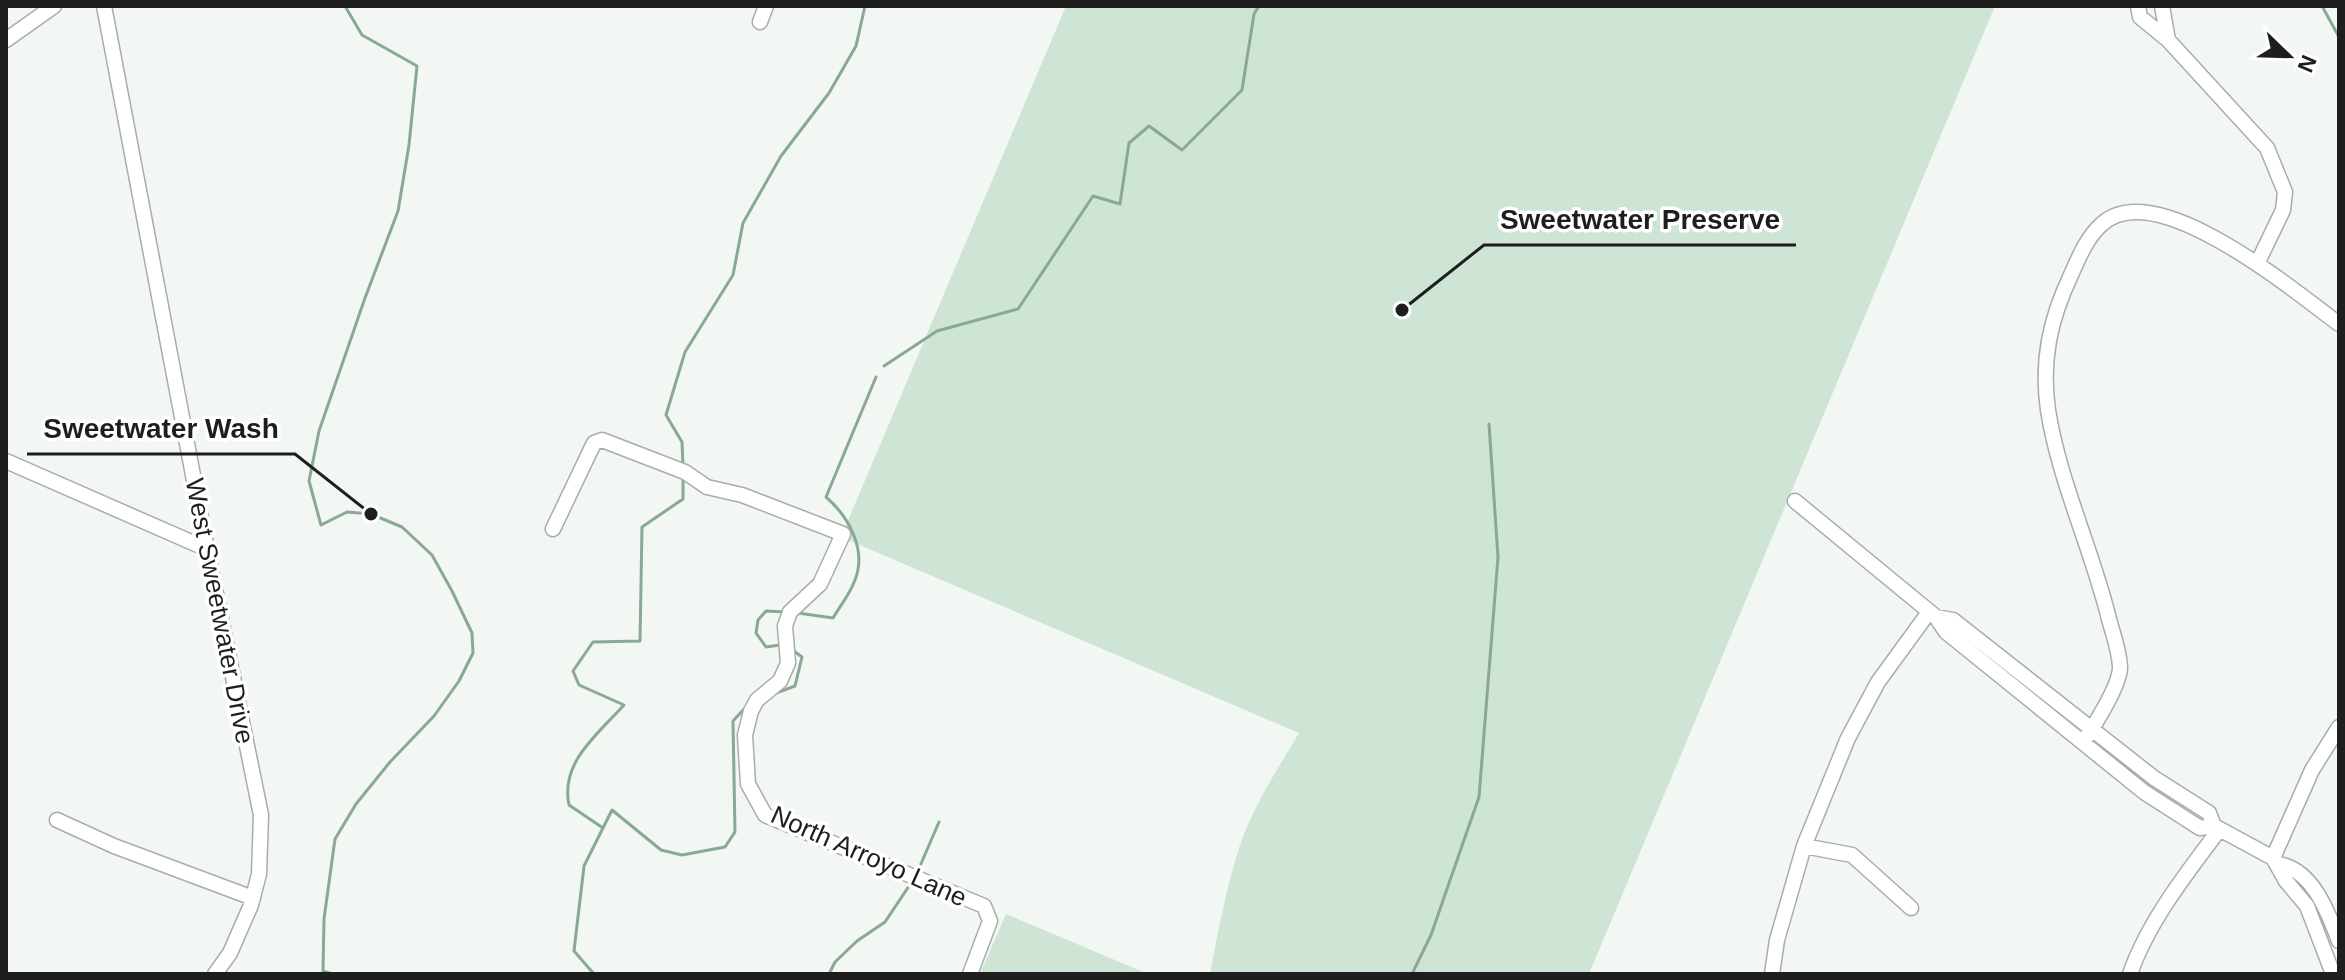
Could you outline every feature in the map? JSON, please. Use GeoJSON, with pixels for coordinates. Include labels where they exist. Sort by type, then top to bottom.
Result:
{"type":"FeatureCollection","features":[{"type":"Feature","properties":{"kind":"street"},"geometry":{"type":"LineString","coordinates":[[6,40],[54,6]]}},
{"type":"Feature","properties":{"kind":"street","name":"West Sweetwater Drive"},"geometry":{"type":"LineString","coordinates":[[104,6],[261,815],[259,874],[253,898],[230,953],[215,974]]}},
{"type":"Feature","properties":{"kind":"street"},"geometry":{"type":"LineString","coordinates":[[760,22],[766,6]]}},
{"type":"Feature","properties":{"kind":"street"},"geometry":{"type":"LineString","coordinates":[[2138,6],[2140,17],[2168,40],[2267,148],[2285,192],[2283,210],[2257,264]]}},
{"type":"Feature","properties":{"kind":"street"},"geometry":{"type":"LineString","coordinates":[[2162,6],[2168,40]]}},
{"type":"Feature","properties":{"kind":"street"},"geometry":{"type":"LineString","coordinates":[[2088,735],[2117,680],[2120,663],[2103,593],[2048,411],[2045,374],[2047,342],[2054,314],[2084,247],[2103,222],[2128,212],[2149,212],[2181,220],[2257,264],[2339,324]]}},
{"type":"Feature","properties":{"kind":"street","name":"North Arroyo Lane"},"geometry":{"type":"LineString","coordinates":[[553,529],[594,443],[602,440],[685,472],[707,487],[742,495],[843,534],[820,584],[790,612],[785,626],[788,663],[780,681],[757,700],[751,711],[745,735],[748,784],[765,815],[984,906],[990,921],[970,974]]}},
{"type":"Feature","properties":{"kind":"street"},"geometry":{"type":"LineString","coordinates":[[6,461],[207,549]]}},
{"type":"Feature","properties":{"kind":"street"},"geometry":{"type":"LineString","coordinates":[[1795,501],[1933,615],[1946,632],[2088,735],[2144,792],[2200,828],[2217,828],[2275,861],[2292,866],[2307,880],[2329,915],[2339,941]]}},
{"type":"Feature","properties":{"kind":"street"},"geometry":{"type":"LineString","coordinates":[[1772,974],[1777,940],[1804,846],[1848,738],[1878,682],[1933,615]]}},
{"type":"Feature","properties":{"kind":"street"},"geometry":{"type":"LineString","coordinates":[[2275,861],[2312,770],[2339,727]]}},
{"type":"Feature","properties":{"kind":"street"},"geometry":{"type":"LineString","coordinates":[[57,820],[114,846],[253,898]]}},
{"type":"Feature","properties":{"kind":"street"},"geometry":{"type":"LineString","coordinates":[[2130,974],[2139,949],[2217,828]]}},
{"type":"Feature","properties":{"kind":"street"},"geometry":{"type":"LineString","coordinates":[[1804,846],[1852,855],[1911,908]]}},
{"type":"Feature","properties":{"kind":"street"},"geometry":{"type":"LineString","coordinates":[[2275,861],[2286,881],[2307,906],[2333,974]]}},
{"type":"Feature","properties":{"kind":"green space"},"geometry":{"type":"Polygon","coordinates":[[[1066,6],[1995,6],[1589,974],[1210,974],[1226,895],[1244,833],[1299,733],[841,537],[1066,6]]]}},
{"type":"Feature","properties":{"kind":"green space"},"geometry":{"type":"Polygon","coordinates":[[[1006,914],[1148,974],[980,974],[1006,914]]]}},
{"type":"Feature","properties":{"kind":"waterway"},"geometry":{"type":"LineString","coordinates":[[332,974],[323,971],[324,919],[335,839],[356,804],[390,762],[434,716],[459,681],[473,653],[472,633],[432,555],[402,527],[371,514],[347,512],[321,525],[309,481],[319,431],[398,211],[417,66],[362,35],[345,6]]}},
{"type":"Feature","properties":{"kind":"waterway"},"geometry":{"type":"LineString","coordinates":[[683,466],[682,442],[666,415],[685,352],[733,275],[743,223],[781,156],[829,93],[856,46],[865,6]]}},
{"type":"Feature","properties":{"kind":"waterway"},"geometry":{"type":"LineString","coordinates":[[884,366],[937,331],[1018,309],[1093,196],[1120,204],[1129,143],[1149,126],[1182,150],[1242,90],[1254,14],[1259,6]]}},
{"type":"Feature","properties":{"kind":"waterway"},"geometry":{"type":"LineString","coordinates":[[2322,6],[2339,37]]}},
{"type":"Feature","properties":{"kind":"waterway"},"geometry":{"type":"LineString","coordinates":[[798,613],[833,618],[855,580],[859,557],[854,535],[842,514],[826,497],[876,377]]}},
{"type":"Feature","properties":{"kind":"waterway"},"geometry":{"type":"LineString","coordinates":[[1412,974],[1431,935],[1479,797],[1498,557],[1489,424]]}},
{"type":"Feature","properties":{"kind":"waterway"},"geometry":{"type":"LineString","coordinates":[[603,828],[569,805],[570,775],[583,750],[624,705],[579,685],[573,671],[593,642],[640,641],[642,527],[683,499],[683,478]]}},
{"type":"Feature","properties":{"kind":"waterway"},"geometry":{"type":"LineString","coordinates":[[780,645],[766,647],[756,633],[758,620],[766,611],[786,612]]}},
{"type":"Feature","properties":{"kind":"waterway"},"geometry":{"type":"LineString","coordinates":[[776,693],[795,686],[802,657],[791,649]]}},
{"type":"Feature","properties":{"kind":"waterway"},"geometry":{"type":"LineString","coordinates":[[594,974],[574,951],[584,866],[612,810],[661,850],[682,855],[725,847],[735,832],[733,721],[744,709]]}},
{"type":"Feature","properties":{"kind":"waterway"},"geometry":{"type":"LineString","coordinates":[[917,873],[939,822]]}},
{"type":"Feature","properties":{"kind":"waterway"},"geometry":{"type":"LineString","coordinates":[[829,974],[835,962],[857,941],[885,922],[913,880]]}},
{"type":"Feature","properties":{"kind":"place","name":"Sweetwater Preserve"},"geometry":{"type":"Point","coordinates":[1402,310]}},
{"type":"Feature","properties":{"kind":"place","name":"Sweetwater Wash"},"geometry":{"type":"Point","coordinates":[371,514]}}]}
